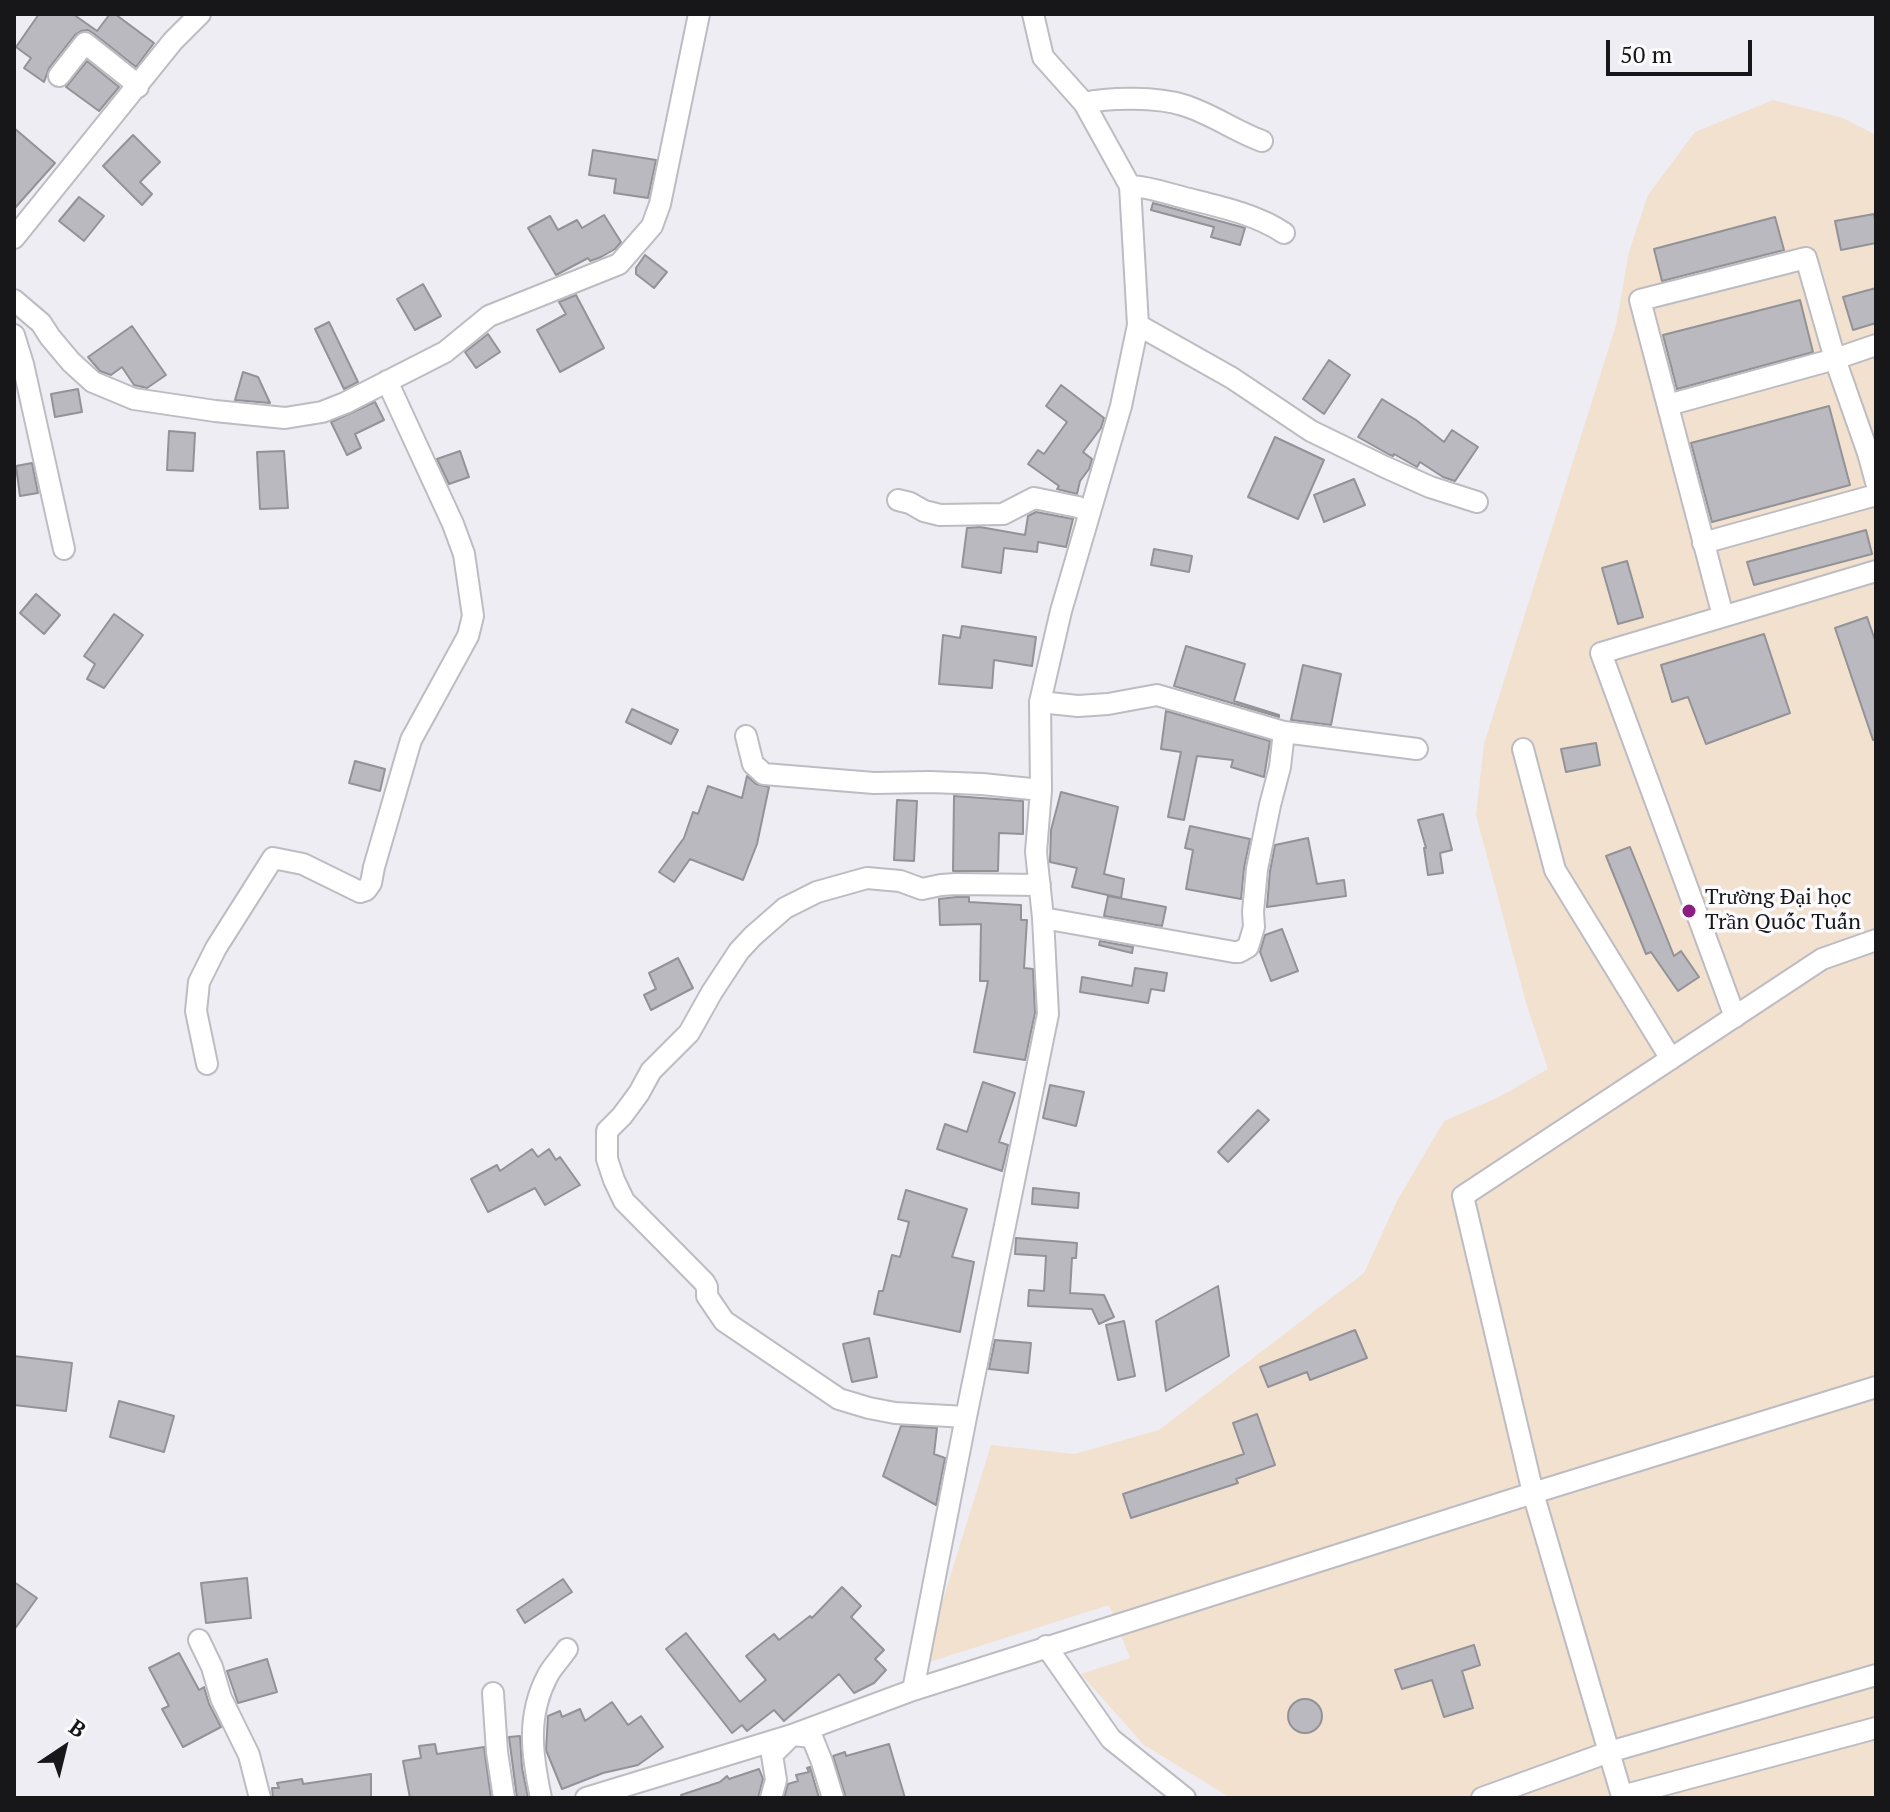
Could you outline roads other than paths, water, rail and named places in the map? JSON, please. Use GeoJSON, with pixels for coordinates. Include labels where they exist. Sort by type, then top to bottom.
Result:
{"type":"FeatureCollection","features":[{"type":"Feature","properties":{"kind":"street"},"geometry":{"type":"LineString","coordinates":[[14,238],[173,41],[200,14]]}},
{"type":"Feature","properties":{"kind":"street"},"geometry":{"type":"LineString","coordinates":[[14,300],[41,323],[71,362],[93,382],[134,399],[285,418],[322,412],[345,403],[445,352],[489,316],[619,264],[652,226],[660,204],[699,14]]}},
{"type":"Feature","properties":{"kind":"street"},"geometry":{"type":"LineString","coordinates":[[913,1690],[1048,1014],[1036,852],[1041,790],[1040,702],[1061,611],[1121,406],[1138,325],[1130,186],[1084,103],[1043,57],[1033,14]]}},
{"type":"Feature","properties":{"kind":"street"},"geometry":{"type":"LineString","coordinates":[[59,76],[89,39],[138,87]]}},
{"type":"Feature","properties":{"kind":"street"},"geometry":{"type":"LineString","coordinates":[[1084,103],[1162,100],[1184,105],[1262,141]]}},
{"type":"Feature","properties":{"kind":"street"},"geometry":{"type":"LineString","coordinates":[[1130,186],[1210,203],[1260,220],[1284,233]]}},
{"type":"Feature","properties":{"kind":"street"},"geometry":{"type":"LineString","coordinates":[[1723,616],[1640,300],[1806,258],[1835,359],[1872,452],[1876,482]]}},
{"type":"Feature","properties":{"kind":"street"},"geometry":{"type":"LineString","coordinates":[[1138,325],[1232,378],[1311,431],[1430,487],[1477,502]]}},
{"type":"Feature","properties":{"kind":"street"},"geometry":{"type":"LineString","coordinates":[[14,335],[64,549]]}},
{"type":"Feature","properties":{"kind":"street"},"geometry":{"type":"LineString","coordinates":[[1668,405],[1876,345]]}},
{"type":"Feature","properties":{"kind":"street"},"geometry":{"type":"LineString","coordinates":[[207,1064],[196,1011],[199,982],[216,948],[273,858],[303,864],[360,892],[366,890],[371,883],[411,740],[468,636],[473,616],[464,554],[387,381]]}},
{"type":"Feature","properties":{"kind":"street"},"geometry":{"type":"LineString","coordinates":[[1703,543],[1876,495]]}},
{"type":"Feature","properties":{"kind":"street"},"geometry":{"type":"LineString","coordinates":[[898,500],[940,515],[1003,514],[1034,498],[1089,512]]}},
{"type":"Feature","properties":{"kind":"street"},"geometry":{"type":"LineString","coordinates":[[1735,1017],[1601,653],[1876,571]]}},
{"type":"Feature","properties":{"kind":"street"},"geometry":{"type":"LineString","coordinates":[[1040,702],[1078,706],[1157,695],[1284,732],[1417,749]]}},
{"type":"Feature","properties":{"kind":"street"},"geometry":{"type":"LineString","coordinates":[[1043,918],[1234,952],[1248,947],[1254,927],[1257,869],[1280,767],[1284,732]]}},
{"type":"Feature","properties":{"kind":"street"},"geometry":{"type":"LineString","coordinates":[[746,736],[753,764],[764,774],[874,783],[982,784],[1041,790]]}},
{"type":"Feature","properties":{"kind":"street"},"geometry":{"type":"LineString","coordinates":[[1523,749],[1555,870],[1671,1059]]}},
{"type":"Feature","properties":{"kind":"street"},"geometry":{"type":"LineString","coordinates":[[966,1417],[895,1413],[839,1399],[724,1321],[707,1296],[704,1282],[624,1201],[607,1159],[607,1131],[639,1093],[651,1071],[689,1033],[739,951],[785,908],[817,892],[867,878],[900,881],[922,889],[956,884],[1040,885]]}},
{"type":"Feature","properties":{"kind":"street"},"geometry":{"type":"LineString","coordinates":[[1876,940],[1822,959],[1463,1196],[1533,1493],[1622,1797],[1661,1793],[1876,1728]]}},
{"type":"Feature","properties":{"kind":"street"},"geometry":{"type":"LineString","coordinates":[[586,1798],[792,1735],[913,1690],[1046,1646],[1876,1387]]}},
{"type":"Feature","properties":{"kind":"street"},"geometry":{"type":"LineString","coordinates":[[199,1640],[212,1667],[221,1698],[249,1755],[260,1798]]}},
{"type":"Feature","properties":{"kind":"street"},"geometry":{"type":"LineString","coordinates":[[1046,1646],[1111,1739],[1185,1798]]}},
{"type":"Feature","properties":{"kind":"street"},"geometry":{"type":"LineString","coordinates":[[541,1798],[532,1736],[533,1717],[548,1674],[567,1649]]}},
{"type":"Feature","properties":{"kind":"street"},"geometry":{"type":"LineString","coordinates":[[1482,1798],[1609,1752],[1876,1675]]}},
{"type":"Feature","properties":{"kind":"street"},"geometry":{"type":"LineString","coordinates":[[493,1693],[504,1798]]}},
{"type":"Feature","properties":{"kind":"street"},"geometry":{"type":"LineString","coordinates":[[771,1798],[776,1780],[772,1755],[792,1735]]}},
{"type":"Feature","properties":{"kind":"street"},"geometry":{"type":"LineString","coordinates":[[792,1735],[812,1737],[833,1798]]}},
{"type":"Feature","properties":{"kind":"place","name":"Trường Đại học Trần Quốc Tuấn"},"geometry":{"type":"Point","coordinates":[1689,911]}}]}
